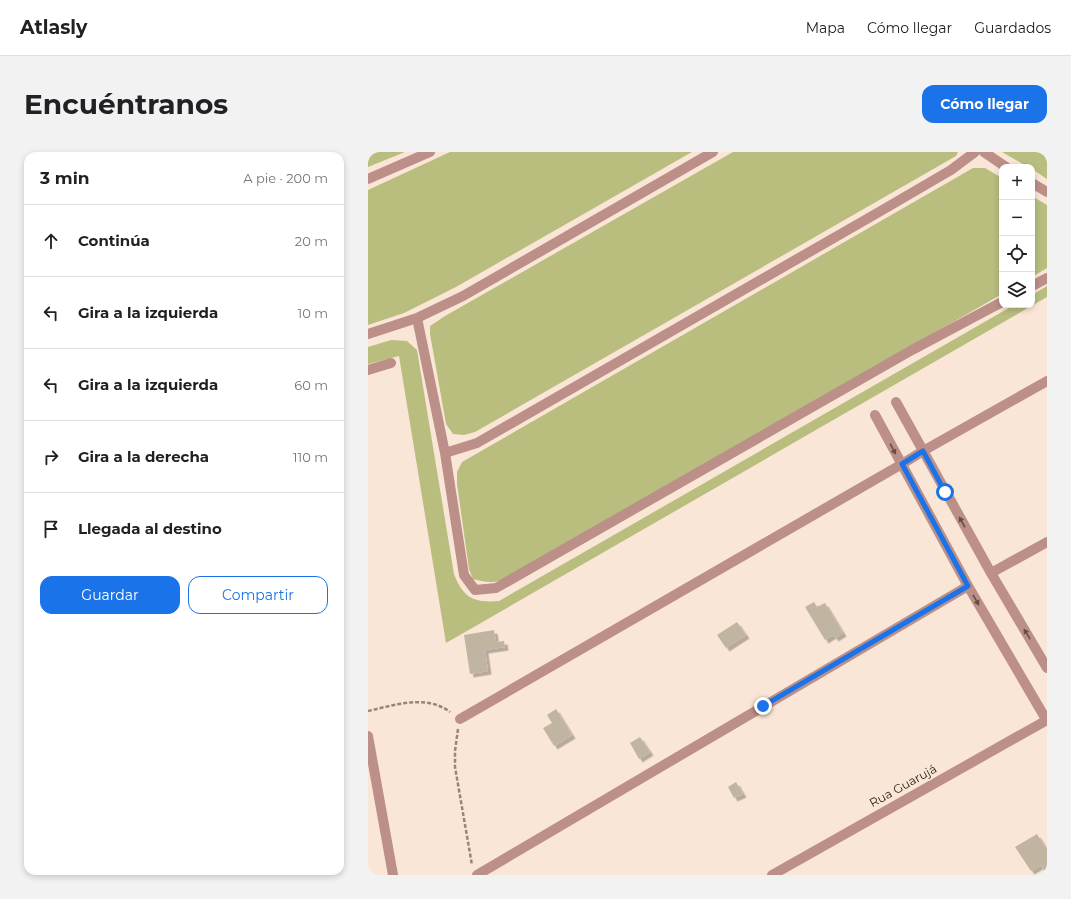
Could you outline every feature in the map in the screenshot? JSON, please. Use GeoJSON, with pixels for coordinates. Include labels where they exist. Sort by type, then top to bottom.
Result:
{"type":"FeatureCollection","features":[{"type":"Feature","properties":{"kind":"street"},"geometry":{"type":"LineString","coordinates":[[368,179],[430,152]]}},
{"type":"Feature","properties":{"kind":"street"},"geometry":{"type":"LineString","coordinates":[[368,334],[417,318],[469,292],[713,152]]}},
{"type":"Feature","properties":{"kind":"street"},"geometry":{"type":"LineString","coordinates":[[445,453],[477,443],[951,170],[975,152]]}},
{"type":"Feature","properties":{"kind":"street"},"geometry":{"type":"LineString","coordinates":[[984,152],[1002,164]]}},
{"type":"Feature","properties":{"kind":"street"},"geometry":{"type":"LineString","coordinates":[[1035,185],[1047,192]]}},
{"type":"Feature","properties":{"kind":"street"},"geometry":{"type":"LineString","coordinates":[[1035,284],[1047,278]]}},
{"type":"Feature","properties":{"kind":"street"},"geometry":{"type":"LineString","coordinates":[[417,318],[445,453],[464,575],[475,590],[496,588],[912,350],[999,304]]}},
{"type":"Feature","properties":{"kind":"street"},"geometry":{"type":"LineString","coordinates":[[368,370],[391,363]]}},
{"type":"Feature","properties":{"kind":"street"},"geometry":{"type":"LineString","coordinates":[[460,719],[923,451],[1047,381]]}},
{"type":"Feature","properties":{"kind":"street"},"geometry":{"type":"LineString","coordinates":[[896,402],[991,573],[1047,668]]}},
{"type":"Feature","properties":{"kind":"street"},"geometry":{"type":"LineString","coordinates":[[875,415],[968,586],[1047,720]]}},
{"type":"Feature","properties":{"kind":"street"},"geometry":{"type":"LineString","coordinates":[[991,573],[1047,542]]}},
{"type":"Feature","properties":{"kind":"street"},"geometry":{"type":"LineString","coordinates":[[475,871],[968,586]]}},
{"type":"Feature","properties":{"kind":"street","name":"Rua Guarujá"},"geometry":{"type":"LineString","coordinates":[[774,875],[1047,720]]}},
{"type":"Feature","properties":{"kind":"street"},"geometry":{"type":"LineString","coordinates":[[368,736],[393,875]]}},
{"type":"Feature","properties":{"kind":"path"},"geometry":{"type":"LineString","coordinates":[[368,710],[417,701],[433,703],[460,719],[456,735],[455,767],[475,871]]}},
{"type":"Feature","properties":{"kind":"green space"},"geometry":{"type":"Polygon","coordinates":[[[368,152],[405,152],[368,167],[368,152]]]}},
{"type":"Feature","properties":{"kind":"green space"},"geometry":{"type":"Polygon","coordinates":[[[450,152],[692,152],[456,287],[404,313],[368,325],[368,190],[450,152]]]}},
{"type":"Feature","properties":{"kind":"green space"},"geometry":{"type":"Polygon","coordinates":[[[733,152],[958,152],[956,156],[475,432],[464,435],[453,434],[446,424],[430,334],[430,326],[445,316],[733,152]]]}},
{"type":"Feature","properties":{"kind":"green space"},"geometry":{"type":"Polygon","coordinates":[[[1002,152],[1047,152],[1047,179],[1035,171],[1035,164],[1023,164],[1002,152]]]}},
{"type":"Feature","properties":{"kind":"green space"},"geometry":{"type":"Polygon","coordinates":[[[973,168],[985,168],[999,176],[999,296],[505,579],[496,582],[473,579],[469,569],[457,484],[457,472],[462,462],[973,168]]]}},
{"type":"Feature","properties":{"kind":"green space"},"geometry":{"type":"Polygon","coordinates":[[[1035,198],[1047,205],[1047,268],[1035,275],[1035,198]]]}},
{"type":"Feature","properties":{"kind":"green space"},"geometry":{"type":"Polygon","coordinates":[[[1047,286],[1047,297],[1035,304],[1035,293],[1047,286]]]}},
{"type":"Feature","properties":{"kind":"green space"},"geometry":{"type":"Polygon","coordinates":[[[1009,308],[1028,308],[446,643],[399,356],[368,364],[368,347],[391,340],[407,341],[417,350],[454,574],[461,589],[470,597],[483,601],[499,601],[1009,308]]]}},
{"type":"Feature","properties":{"kind":"building"},"geometry":{"type":"Polygon","coordinates":[[[814,602],[817,607],[825,603],[843,633],[835,638],[833,635],[825,640],[805,607],[814,602]]]}},
{"type":"Feature","properties":{"kind":"building"},"geometry":{"type":"Polygon","coordinates":[[[737,622],[746,635],[726,648],[717,635],[737,622]]]}},
{"type":"Feature","properties":{"kind":"building"},"geometry":{"type":"Polygon","coordinates":[[[494,630],[496,642],[504,641],[505,647],[485,650],[488,671],[470,674],[464,635],[494,630]]]}},
{"type":"Feature","properties":{"kind":"building"},"geometry":{"type":"Polygon","coordinates":[[[556,709],[572,735],[554,746],[543,728],[552,723],[547,715],[556,709]]]}},
{"type":"Feature","properties":{"kind":"building"},"geometry":{"type":"Polygon","coordinates":[[[640,737],[650,752],[639,759],[630,743],[640,737]]]}},
{"type":"Feature","properties":{"kind":"building"},"geometry":{"type":"Polygon","coordinates":[[[736,782],[743,794],[734,798],[728,787],[736,782]]]}},
{"type":"Feature","properties":{"kind":"building"},"geometry":{"type":"Polygon","coordinates":[[[1037,834],[1047,850],[1047,871],[1045,872],[1041,865],[1031,871],[1015,847],[1037,834]]]}},
{"type":"Feature","properties":{"kind":"route"},"geometry":{"type":"LineString","coordinates":[[763,706],[968,586],[902,464],[923,451],[945,492]]}}]}
